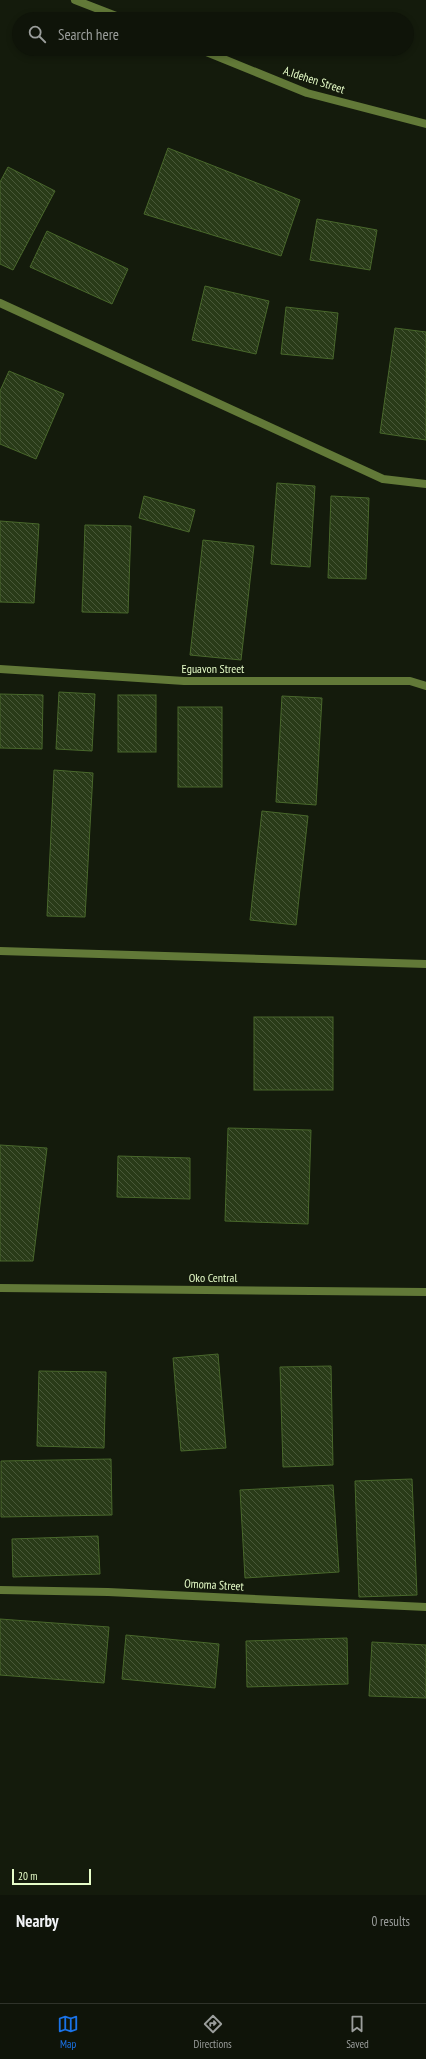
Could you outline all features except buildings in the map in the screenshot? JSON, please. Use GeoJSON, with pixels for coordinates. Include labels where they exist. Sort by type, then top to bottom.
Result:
{"type":"FeatureCollection","features":[{"type":"Feature","properties":{"kind":"street"},"geometry":{"type":"LineString","coordinates":[[75,0],[106,12]]}},
{"type":"Feature","properties":{"kind":"street","name":"A.Idehen Street"},"geometry":{"type":"LineString","coordinates":[[216,56],[307,93],[426,124]]}},
{"type":"Feature","properties":{"kind":"street"},"geometry":{"type":"LineString","coordinates":[[0,304],[383,479],[426,484]]}},
{"type":"Feature","properties":{"kind":"street","name":"Eguavon Street"},"geometry":{"type":"LineString","coordinates":[[0,669],[184,681],[410,681],[426,686]]}},
{"type":"Feature","properties":{"kind":"street"},"geometry":{"type":"LineString","coordinates":[[0,951],[426,964]]}},
{"type":"Feature","properties":{"kind":"street","name":"Oko Central"},"geometry":{"type":"LineString","coordinates":[[0,1288],[426,1292]]}},
{"type":"Feature","properties":{"kind":"street","name":"Omoma Street"},"geometry":{"type":"LineString","coordinates":[[0,1590],[108,1592],[426,1607]]}}]}
